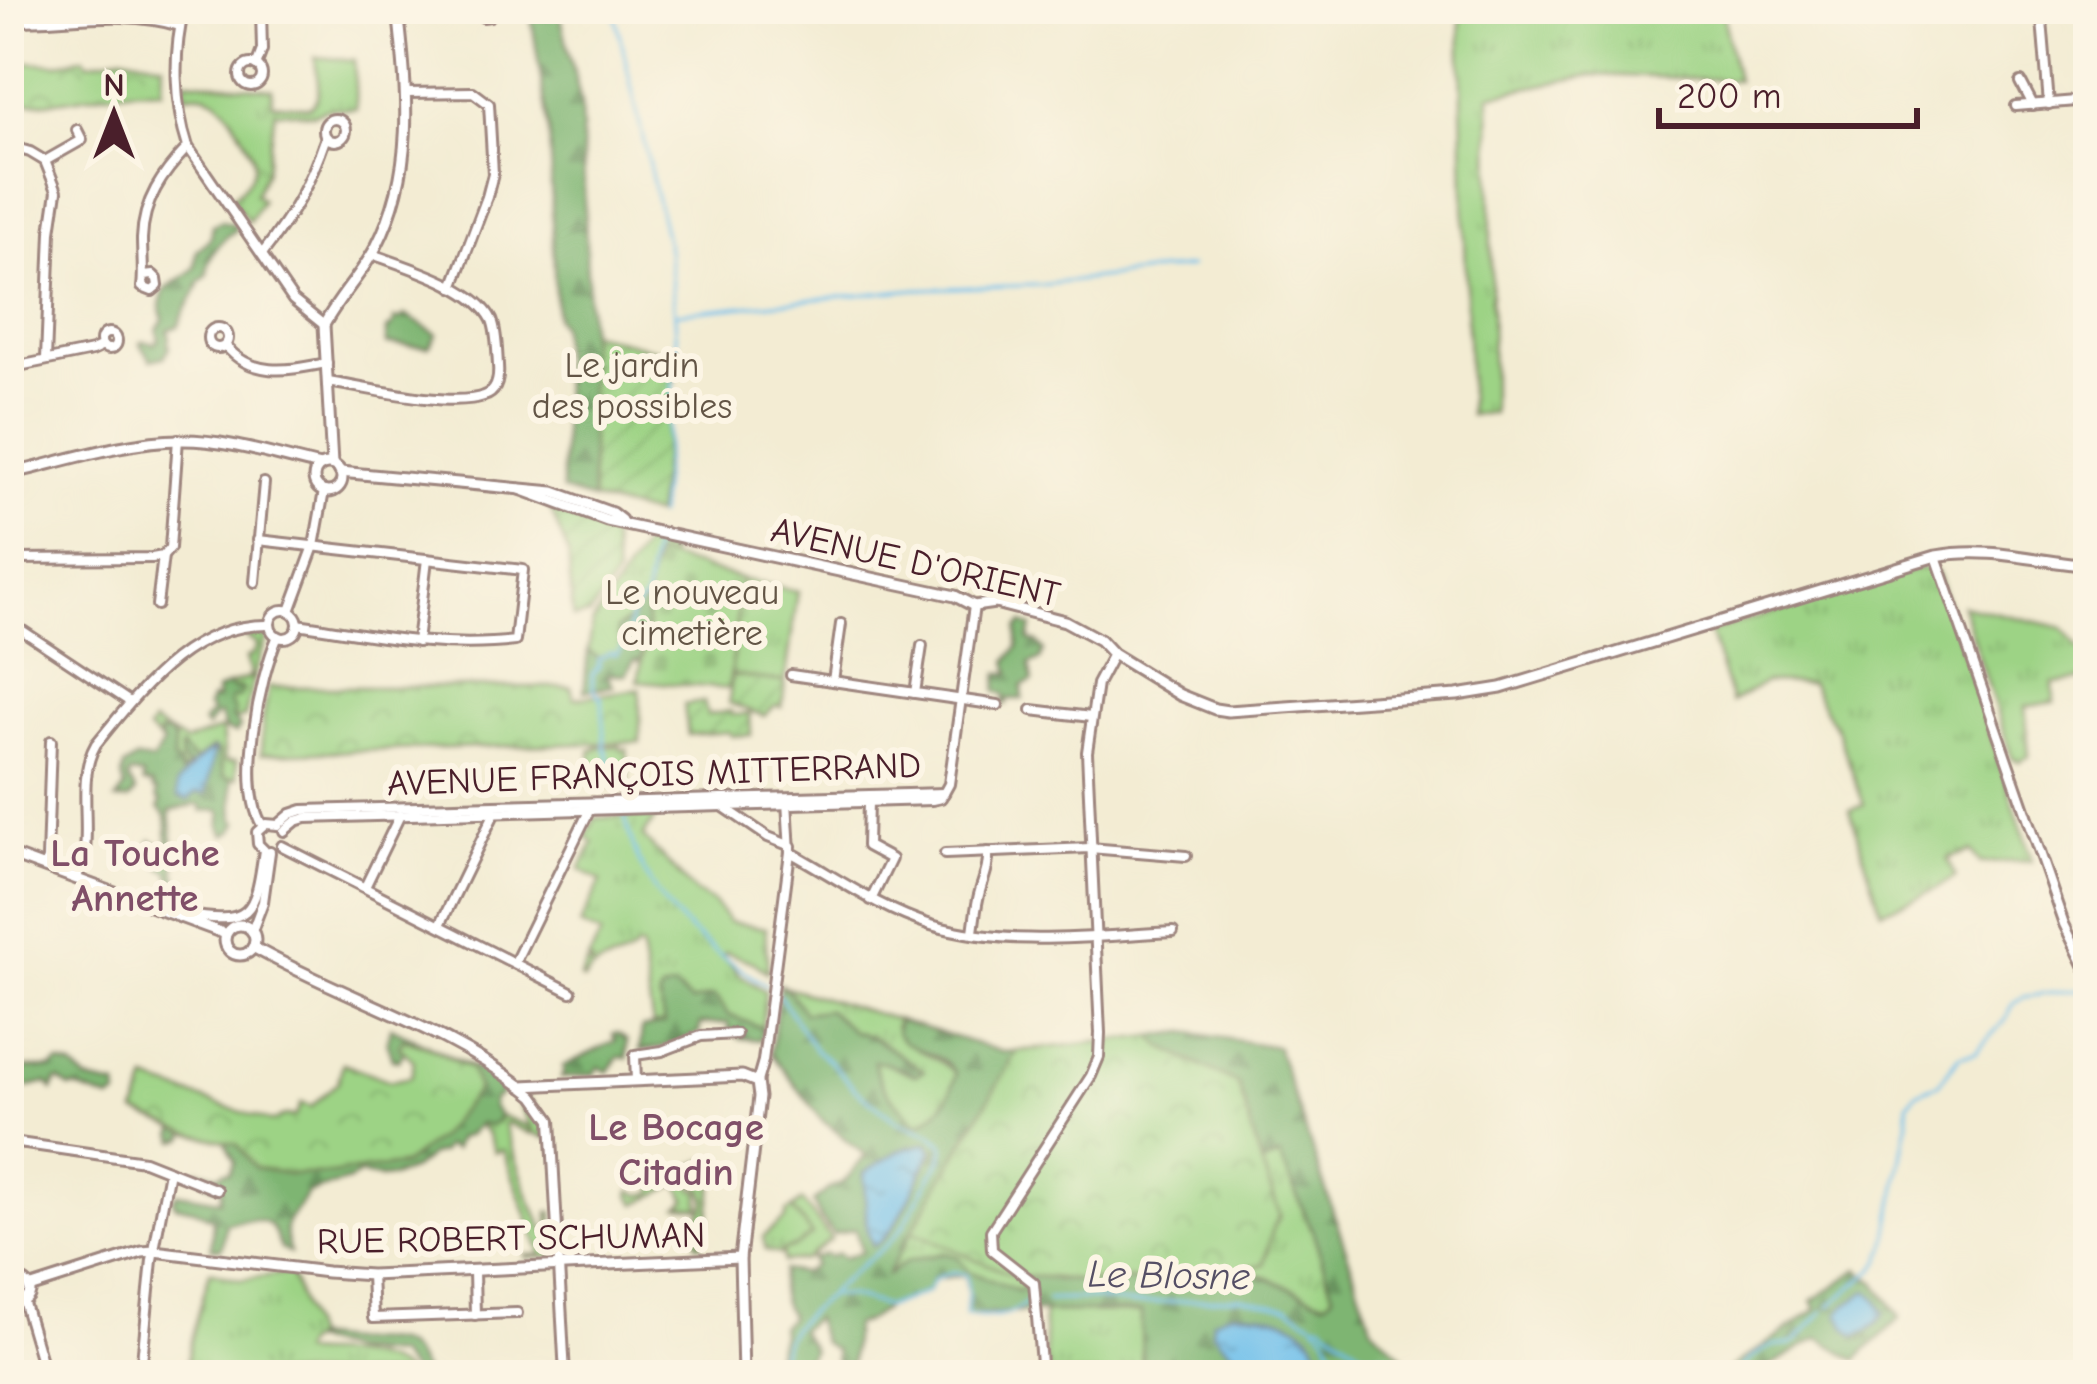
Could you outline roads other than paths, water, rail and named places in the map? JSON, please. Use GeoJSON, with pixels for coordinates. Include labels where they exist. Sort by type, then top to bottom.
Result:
{"type":"FeatureCollection","features":[{"type":"Feature","properties":{"kind":"street"},"geometry":{"type":"LineString","coordinates":[[184,9],[178,118],[188,147],[293,300],[324,325]]}},
{"type":"Feature","properties":{"kind":"street"},"geometry":{"type":"LineString","coordinates":[[256,66],[262,50],[261,9]]}},
{"type":"Feature","properties":{"kind":"street"},"geometry":{"type":"LineString","coordinates":[[339,486],[342,479],[331,468],[324,325],[372,254],[400,185],[407,145],[407,93],[398,9]]}},
{"type":"Feature","properties":{"kind":"street"},"geometry":{"type":"LineString","coordinates":[[475,9],[484,17],[495,9]]}},
{"type":"Feature","properties":{"kind":"street"},"geometry":{"type":"LineString","coordinates":[[2041,9],[2048,104]]}},
{"type":"Feature","properties":{"kind":"street"},"geometry":{"type":"LineString","coordinates":[[9,21],[155,18],[180,26]]}},
{"type":"Feature","properties":{"kind":"street"},"geometry":{"type":"LineString","coordinates":[[2021,82],[2033,105]]}},
{"type":"Feature","properties":{"kind":"street"},"geometry":{"type":"LineString","coordinates":[[407,93],[473,92],[489,104],[493,174],[453,286]]}},
{"type":"Feature","properties":{"kind":"street"},"geometry":{"type":"LineString","coordinates":[[2016,106],[2088,100]]}},
{"type":"Feature","properties":{"kind":"street"},"geometry":{"type":"LineString","coordinates":[[45,161],[82,140],[77,130]]}},
{"type":"Feature","properties":{"kind":"street"},"geometry":{"type":"LineString","coordinates":[[262,254],[291,217],[326,137]]}},
{"type":"Feature","properties":{"kind":"street"},"geometry":{"type":"LineString","coordinates":[[9,146],[45,161],[57,191],[46,359]]}},
{"type":"Feature","properties":{"kind":"street"},"geometry":{"type":"LineString","coordinates":[[144,276],[142,234],[147,207],[156,185],[188,147]]}},
{"type":"Feature","properties":{"kind":"street"},"geometry":{"type":"LineString","coordinates":[[328,382],[439,400],[484,396],[498,381],[493,321],[478,302],[453,286],[372,254]]}},
{"type":"Feature","properties":{"kind":"street"},"geometry":{"type":"LineString","coordinates":[[225,345],[232,354],[272,372],[327,363]]}},
{"type":"Feature","properties":{"kind":"street"},"geometry":{"type":"LineString","coordinates":[[9,368],[103,346]]}},
{"type":"Feature","properties":{"kind":"street"},"geometry":{"type":"LineString","coordinates":[[157,605],[163,556],[170,548],[178,439]]}},
{"type":"Feature","properties":{"kind":"street","name":"AVENUE D'ORIENT"},"geometry":{"type":"LineString","coordinates":[[9,474],[178,439],[222,443],[367,476],[520,489],[608,521],[955,596],[974,606],[995,603],[1048,615],[1091,634],[1113,654],[1180,695],[1215,709],[1244,711],[1501,688],[1960,551],[2088,566]]}},
{"type":"Feature","properties":{"kind":"street"},"geometry":{"type":"LineString","coordinates":[[295,461],[324,491],[367,476]]}},
{"type":"Feature","properties":{"kind":"street"},"geometry":{"type":"LineString","coordinates":[[314,479],[331,468]]}},
{"type":"Feature","properties":{"kind":"street"},"geometry":{"type":"LineString","coordinates":[[255,582],[264,483]]}},
{"type":"Feature","properties":{"kind":"street"},"geometry":{"type":"LineString","coordinates":[[290,611],[314,547],[324,491]]}},
{"type":"Feature","properties":{"kind":"street"},"geometry":{"type":"LineString","coordinates":[[259,540],[523,570],[515,641],[479,645],[418,642],[298,624]]}},
{"type":"Feature","properties":{"kind":"street"},"geometry":{"type":"LineString","coordinates":[[9,560],[163,556]]}},
{"type":"Feature","properties":{"kind":"street"},"geometry":{"type":"LineString","coordinates":[[1936,556],[2064,924],[2088,973]]}},
{"type":"Feature","properties":{"kind":"street"},"geometry":{"type":"LineString","coordinates":[[418,642],[427,559]]}},
{"type":"Feature","properties":{"kind":"street"},"geometry":{"type":"LineString","coordinates":[[962,699],[974,606]]}},
{"type":"Feature","properties":{"kind":"street"},"geometry":{"type":"LineString","coordinates":[[270,626],[278,611],[296,616],[298,624],[291,635],[278,636]]}},
{"type":"Feature","properties":{"kind":"street"},"geometry":{"type":"LineString","coordinates":[[833,681],[842,624]]}},
{"type":"Feature","properties":{"kind":"street"},"geometry":{"type":"LineString","coordinates":[[14,625],[130,702]]}},
{"type":"Feature","properties":{"kind":"street"},"geometry":{"type":"LineString","coordinates":[[270,626],[278,636]]}},
{"type":"Feature","properties":{"kind":"street"},"geometry":{"type":"LineString","coordinates":[[77,878],[85,853],[92,749],[163,667],[193,646],[240,629],[270,626]]}},
{"type":"Feature","properties":{"kind":"street"},"geometry":{"type":"LineString","coordinates":[[262,825],[253,803],[255,714],[266,662],[278,636]]}},
{"type":"Feature","properties":{"kind":"street"},"geometry":{"type":"LineString","coordinates":[[915,692],[922,646]]}},
{"type":"Feature","properties":{"kind":"street"},"geometry":{"type":"LineString","coordinates":[[1042,1375],[1034,1283],[992,1250],[991,1231],[1099,1058],[1087,752],[1097,684],[1113,654]]}},
{"type":"Feature","properties":{"kind":"street"},"geometry":{"type":"LineString","coordinates":[[791,675],[998,705]]}},
{"type":"Feature","properties":{"kind":"street","name":"AVENUE FRANÇOIS MITTERRAND"},"geometry":{"type":"LineString","coordinates":[[281,828],[292,814],[303,810],[400,812],[944,793],[962,699]]}},
{"type":"Feature","properties":{"kind":"street"},"geometry":{"type":"LineString","coordinates":[[1031,710],[1091,717]]}},
{"type":"Feature","properties":{"kind":"street"},"geometry":{"type":"LineString","coordinates":[[44,867],[51,741]]}},
{"type":"Feature","properties":{"kind":"street"},"geometry":{"type":"LineString","coordinates":[[868,797],[867,845],[891,859],[871,900]]}},
{"type":"Feature","properties":{"kind":"street"},"geometry":{"type":"LineString","coordinates":[[743,1375],[740,1258],[757,1082],[790,849],[786,800]]}},
{"type":"Feature","properties":{"kind":"street"},"geometry":{"type":"LineString","coordinates":[[719,802],[871,900],[934,926],[1017,938],[1173,932]]}},
{"type":"Feature","properties":{"kind":"street"},"geometry":{"type":"LineString","coordinates":[[515,963],[590,806]]}},
{"type":"Feature","properties":{"kind":"street"},"geometry":{"type":"LineString","coordinates":[[440,925],[495,808]]}},
{"type":"Feature","properties":{"kind":"street"},"geometry":{"type":"LineString","coordinates":[[365,887],[400,812]]}},
{"type":"Feature","properties":{"kind":"street"},"geometry":{"type":"LineString","coordinates":[[267,851],[257,844],[262,825],[281,828],[282,846]]}},
{"type":"Feature","properties":{"kind":"street"},"geometry":{"type":"LineString","coordinates":[[267,851],[282,846],[572,992]]}},
{"type":"Feature","properties":{"kind":"street"},"geometry":{"type":"LineString","coordinates":[[945,854],[1090,848],[1186,856]]}},
{"type":"Feature","properties":{"kind":"street"},"geometry":{"type":"LineString","coordinates":[[174,914],[234,919],[246,914],[256,898],[267,851]]}},
{"type":"Feature","properties":{"kind":"street"},"geometry":{"type":"LineString","coordinates":[[252,931],[263,902],[267,851]]}},
{"type":"Feature","properties":{"kind":"street"},"geometry":{"type":"LineString","coordinates":[[974,933],[988,852]]}},
{"type":"Feature","properties":{"kind":"street"},"geometry":{"type":"LineString","coordinates":[[9,854],[226,934]]}},
{"type":"Feature","properties":{"kind":"street"},"geometry":{"type":"LineString","coordinates":[[238,925],[252,931],[254,947],[245,955],[233,954],[224,944],[226,934],[238,925]]}},
{"type":"Feature","properties":{"kind":"street"},"geometry":{"type":"LineString","coordinates":[[254,947],[436,1035],[500,1070],[534,1096],[551,1120],[565,1375]]}},
{"type":"Feature","properties":{"kind":"street"},"geometry":{"type":"LineString","coordinates":[[636,1082],[635,1055],[662,1051],[701,1036],[736,1034]]}},
{"type":"Feature","properties":{"kind":"street"},"geometry":{"type":"LineString","coordinates":[[521,1086],[742,1076],[757,1082]]}},
{"type":"Feature","properties":{"kind":"street"},"geometry":{"type":"LineString","coordinates":[[9,1108],[13,1108],[12,1142],[144,1161],[218,1190]]}},
{"type":"Feature","properties":{"kind":"street"},"geometry":{"type":"LineString","coordinates":[[139,1375],[169,1171]]}},
{"type":"Feature","properties":{"kind":"street"},"geometry":{"type":"LineString","coordinates":[[29,1288],[154,1251]]}},
{"type":"Feature","properties":{"kind":"street","name":"RUE ROBERT SCHUMAN"},"geometry":{"type":"LineString","coordinates":[[154,1251],[370,1275],[740,1258]]}},
{"type":"Feature","properties":{"kind":"street"},"geometry":{"type":"LineString","coordinates":[[9,1254],[17,1282]]}},
{"type":"Feature","properties":{"kind":"street"},"geometry":{"type":"LineString","coordinates":[[474,1271],[476,1315]]}},
{"type":"Feature","properties":{"kind":"street"},"geometry":{"type":"LineString","coordinates":[[370,1275],[373,1318],[517,1313]]}},
{"type":"Feature","properties":{"kind":"street"},"geometry":{"type":"LineString","coordinates":[[17,1282],[29,1288],[23,1300],[10,1294],[17,1282]]}},
{"type":"Feature","properties":{"kind":"street"},"geometry":{"type":"LineString","coordinates":[[23,1300],[45,1375]]}},
{"type":"Feature","properties":{"kind":"water"},"geometry":{"type":"Polygon","coordinates":[[[214,750],[206,794],[196,793],[188,800],[178,797],[177,785],[198,760],[214,750]]]}},
{"type":"Feature","properties":{"kind":"water"},"geometry":{"type":"Polygon","coordinates":[[[928,1143],[932,1151],[907,1204],[891,1230],[873,1246],[867,1230],[864,1173],[900,1150],[928,1143]]]}},
{"type":"Feature","properties":{"kind":"water"},"geometry":{"type":"Polygon","coordinates":[[[1868,1291],[1884,1313],[1872,1327],[1855,1335],[1839,1314],[1868,1291]]]}},
{"type":"Feature","properties":{"kind":"water"},"geometry":{"type":"Polygon","coordinates":[[[1231,1312],[1268,1315],[1303,1329],[1317,1348],[1303,1375],[1263,1370],[1232,1351],[1212,1331],[1213,1320],[1231,1312]]]}},
{"type":"Feature","properties":{"kind":"waterway"},"geometry":{"type":"LineString","coordinates":[[614,9],[669,254],[675,316],[677,348],[658,516]]}},
{"type":"Feature","properties":{"kind":"waterway"},"geometry":{"type":"LineString","coordinates":[[675,313],[916,289],[1041,285],[1190,267]]}},
{"type":"Feature","properties":{"kind":"waterway"},"geometry":{"type":"LineString","coordinates":[[618,786],[605,747],[602,699],[592,675],[599,659],[616,655],[623,646],[632,615],[645,600],[653,543]]}},
{"type":"Feature","properties":{"kind":"waterway"},"geometry":{"type":"LineString","coordinates":[[625,816],[644,873],[676,917],[717,953],[766,985]]}},
{"type":"Feature","properties":{"kind":"waterway","name":"Le Blosne"},"geometry":{"type":"LineString","coordinates":[[1830,1306],[1881,1260],[1908,1104],[1916,1093],[1938,1084],[1960,1056],[1975,1053],[2023,997],[2081,989],[2088,997]]}},
{"type":"Feature","properties":{"kind":"waterway"},"geometry":{"type":"LineString","coordinates":[[779,995],[815,1050],[855,1089],[898,1122],[931,1134],[945,1146],[907,1219]]}},
{"type":"Feature","properties":{"kind":"waterway"},"geometry":{"type":"LineString","coordinates":[[830,1294],[906,1222]]}},
{"type":"Feature","properties":{"kind":"waterway","name":"Le Blosne"},"geometry":{"type":"LineString","coordinates":[[778,1375],[782,1348],[792,1328],[829,1295],[887,1307],[927,1292],[934,1279],[952,1272],[966,1275],[966,1315],[1000,1316],[1030,1299]]}},
{"type":"Feature","properties":{"kind":"waterway","name":"Le Blosne"},"geometry":{"type":"LineString","coordinates":[[1047,1300],[1134,1304],[1240,1297],[1288,1307],[1322,1323],[1365,1354],[1395,1358],[1413,1375]]}},
{"type":"Feature","properties":{"kind":"waterway","name":"Le Blosne"},"geometry":{"type":"LineString","coordinates":[[1736,1375],[1764,1350],[1794,1343],[1824,1311]]}},
{"type":"Feature","properties":{"kind":"waterway"},"geometry":{"type":"LineString","coordinates":[[1316,1325],[1326,1334],[1343,1375]]}},
{"type":"Feature","properties":{"kind":"district","name":"La Touche Annette"},"geometry":{"type":"Point","coordinates":[135,874]}},
{"type":"Feature","properties":{"kind":"district","name":"Le Bocage Citadin"},"geometry":{"type":"Point","coordinates":[676,1148]}},
{"type":"Feature","properties":{"kind":"park label","name":"Le jardin des possibles"},"geometry":{"type":"Point","coordinates":[632,384]}},
{"type":"Feature","properties":{"kind":"park label","name":"Le nouveau cimetière"},"geometry":{"type":"Point","coordinates":[692,612]}}]}
